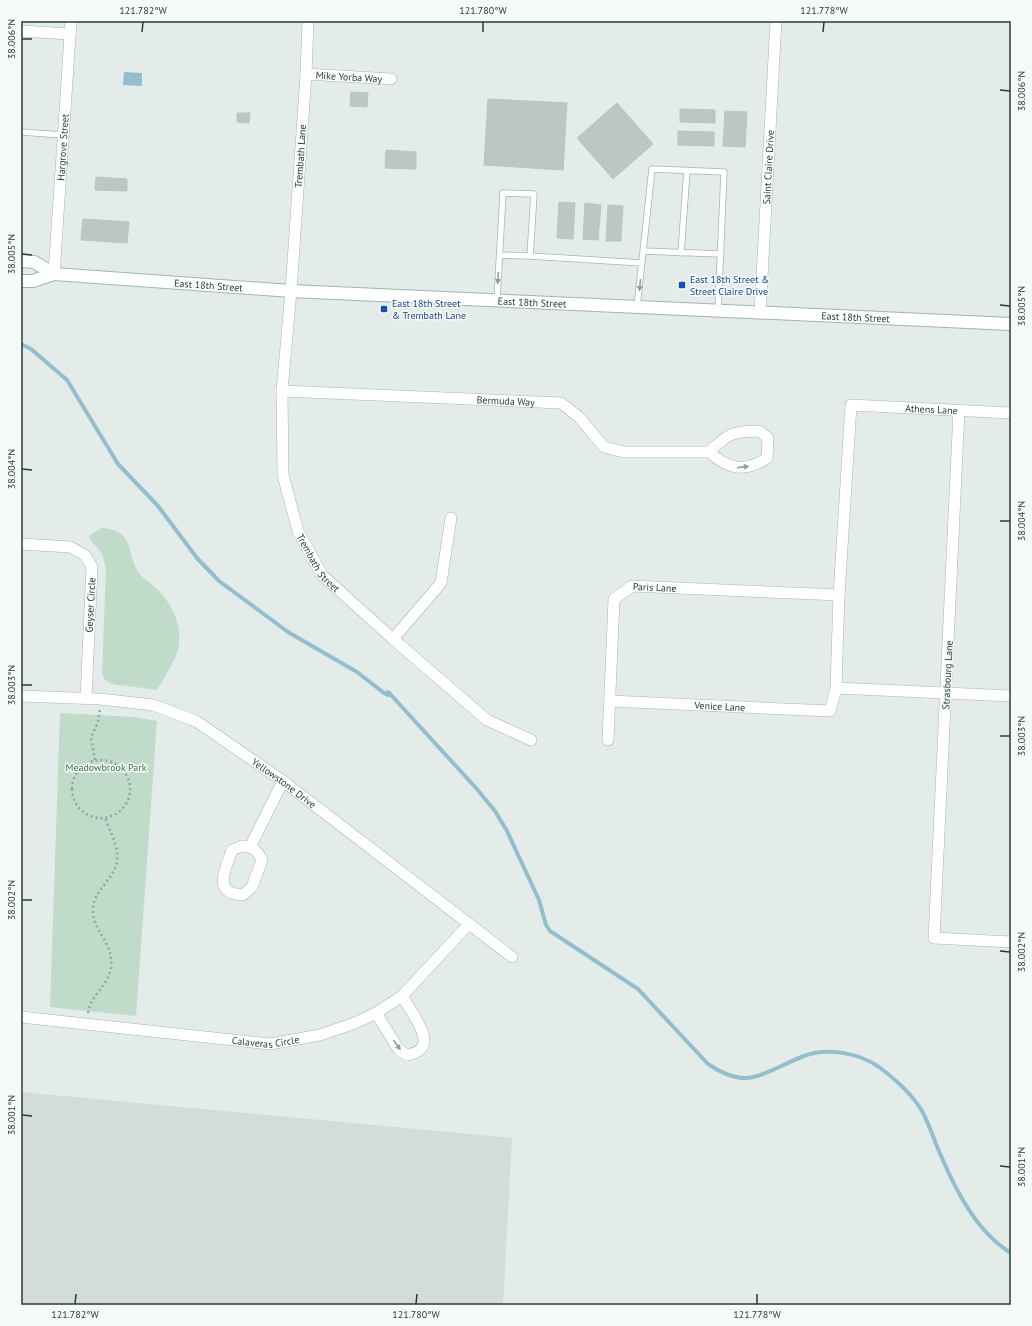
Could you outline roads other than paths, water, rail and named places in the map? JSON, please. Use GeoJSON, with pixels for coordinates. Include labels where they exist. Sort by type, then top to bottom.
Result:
{"type":"FeatureCollection","features":[{"type":"Feature","properties":{"kind":"main road","name":"East 18th Street"},"geometry":{"type":"LineString","coordinates":[[21,261],[34,262],[54,274]]}},
{"type":"Feature","properties":{"kind":"main road","name":"East 18th Street"},"geometry":{"type":"LineString","coordinates":[[21,281],[33,281],[54,274],[291,291],[1011,324]]}},
{"type":"Feature","properties":{"kind":"street","name":"Hargrove Street"},"geometry":{"type":"LineString","coordinates":[[54,274],[71,21]]}},
{"type":"Feature","properties":{"kind":"street","name":"Trembath Lane"},"geometry":{"type":"LineString","coordinates":[[291,291],[306,74],[308,21]]}},
{"type":"Feature","properties":{"kind":"street","name":"Saint Claire Drive"},"geometry":{"type":"LineString","coordinates":[[760,313],[776,21]]}},
{"type":"Feature","properties":{"kind":"street"},"geometry":{"type":"LineString","coordinates":[[21,30],[70,34]]}},
{"type":"Feature","properties":{"kind":"street","name":"Mike Yorba Way"},"geometry":{"type":"LineString","coordinates":[[306,74],[391,79]]}},
{"type":"Feature","properties":{"kind":"street","name":"Trembath Street"},"geometry":{"type":"LineString","coordinates":[[291,291],[282,391],[283,476],[298,531],[322,575],[393,639],[487,720],[531,740]]}},
{"type":"Feature","properties":{"kind":"street","name":"Bermuda Way"},"geometry":{"type":"LineString","coordinates":[[282,391],[561,403],[579,417],[604,447],[624,452],[709,452]]}},
{"type":"Feature","properties":{"kind":"street","name":"Athens Lane"},"geometry":{"type":"LineString","coordinates":[[839,595],[851,405],[1011,413]]}},
{"type":"Feature","properties":{"kind":"street","name":"Strasbourg Lane"},"geometry":{"type":"LineString","coordinates":[[959,411],[934,938],[1011,942]]}},
{"type":"Feature","properties":{"kind":"street"},"geometry":{"type":"LineString","coordinates":[[759,431],[768,438],[767,458],[756,465],[736,468],[720,461],[709,452],[721,440],[733,433],[759,431]]}},
{"type":"Feature","properties":{"kind":"street"},"geometry":{"type":"LineString","coordinates":[[393,639],[442,583],[451,518]]}},
{"type":"Feature","properties":{"kind":"street","name":"Geyser Circle"},"geometry":{"type":"LineString","coordinates":[[21,544],[70,547],[85,556],[92,567],[86,698]]}},
{"type":"Feature","properties":{"kind":"street","name":"Paris Lane"},"geometry":{"type":"LineString","coordinates":[[608,740],[614,599],[632,586],[839,595]]}},
{"type":"Feature","properties":{"kind":"street"},"geometry":{"type":"LineString","coordinates":[[839,595],[836,688],[1011,696]]}},
{"type":"Feature","properties":{"kind":"street","name":"Venice Lane"},"geometry":{"type":"LineString","coordinates":[[610,700],[830,711],[836,688]]}},
{"type":"Feature","properties":{"kind":"street","name":"Yellowstone Drive"},"geometry":{"type":"LineString","coordinates":[[21,696],[86,698],[154,705],[196,721],[283,781],[512,957]]}},
{"type":"Feature","properties":{"kind":"street"},"geometry":{"type":"LineString","coordinates":[[250,847],[283,781]]}},
{"type":"Feature","properties":{"kind":"street"},"geometry":{"type":"LineString","coordinates":[[242,846],[250,847],[258,851],[262,860],[252,887],[242,895],[233,894],[224,888],[222,879],[232,850],[242,846]]}},
{"type":"Feature","properties":{"kind":"street","name":"Calaveras Circle"},"geometry":{"type":"LineString","coordinates":[[21,1016],[270,1044],[320,1035],[355,1023],[402,996],[469,924]]}},
{"type":"Feature","properties":{"kind":"street"},"geometry":{"type":"LineString","coordinates":[[376,1012],[399,1050],[407,1055],[417,1054],[423,1049],[425,1036],[402,996]]}},
{"type":"Feature","properties":{"kind":"lane"},"geometry":{"type":"LineString","coordinates":[[21,132],[63,135]]}},
{"type":"Feature","properties":{"kind":"lane"},"geometry":{"type":"LineString","coordinates":[[637,307],[652,169],[687,170],[724,172],[718,311]]}},
{"type":"Feature","properties":{"kind":"lane"},"geometry":{"type":"LineString","coordinates":[[681,253],[687,170]]}},
{"type":"Feature","properties":{"kind":"lane"},"geometry":{"type":"LineString","coordinates":[[497,300],[503,193],[534,194],[530,256]]}},
{"type":"Feature","properties":{"kind":"lane"},"geometry":{"type":"LineString","coordinates":[[643,252],[721,254]]}},
{"type":"Feature","properties":{"kind":"lane"},"geometry":{"type":"LineString","coordinates":[[500,255],[642,263]]}},
{"type":"Feature","properties":{"kind":"water"},"geometry":{"type":"Polygon","coordinates":[[[124,72],[142,73],[142,86],[123,85],[124,72]]]}},
{"type":"Feature","properties":{"kind":"waterway"},"geometry":{"type":"LineString","coordinates":[[21,344],[31,349],[67,380],[118,464],[158,506],[197,558],[219,581],[288,632],[357,672],[388,695],[388,692],[476,788],[495,811],[507,831],[539,900],[546,925],[550,931],[638,989],[708,1064],[724,1073],[741,1078],[753,1077],[766,1073],[804,1056],[823,1052],[853,1055],[879,1067],[903,1087],[918,1105],[925,1117],[954,1185],[970,1211],[988,1235],[1011,1253]]}},
{"type":"Feature","properties":{"kind":"place","name":"East 18th Street & Street Claire Drive"},"geometry":{"type":"Point","coordinates":[682,285]}},
{"type":"Feature","properties":{"kind":"place","name":"East 18th Street & Trembath Lane"},"geometry":{"type":"Point","coordinates":[384,309]}},
{"type":"Feature","properties":{"kind":"park label","name":"Meadowbrook Park"},"geometry":{"type":"Point","coordinates":[106,767]}}]}
